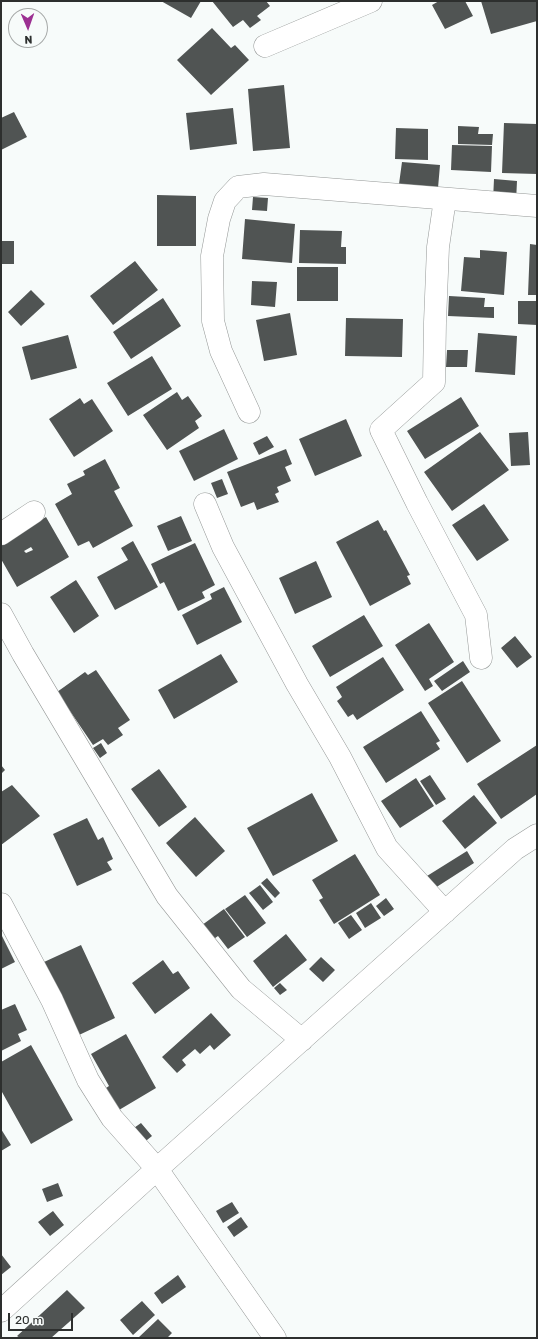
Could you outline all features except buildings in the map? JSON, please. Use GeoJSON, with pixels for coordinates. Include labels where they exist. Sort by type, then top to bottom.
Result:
{"type":"FeatureCollection","features":[{"type":"Feature","properties":{"kind":"street"},"geometry":{"type":"LineString","coordinates":[[265,46],[371,1]]}},
{"type":"Feature","properties":{"kind":"street"},"geometry":{"type":"LineString","coordinates":[[249,412],[221,351],[213,321],[212,256],[219,219],[225,201],[238,187],[264,184],[537,206]]}},
{"type":"Feature","properties":{"kind":"street"},"geometry":{"type":"LineString","coordinates":[[445,199],[438,247],[434,382],[381,430],[417,503],[476,615],[481,658]]}},
{"type":"Feature","properties":{"kind":"street"},"geometry":{"type":"LineString","coordinates":[[205,504],[223,547],[297,684],[340,756],[387,848],[445,912]]}},
{"type":"Feature","properties":{"kind":"street"},"geometry":{"type":"LineString","coordinates":[[1,534],[34,512]]}},
{"type":"Feature","properties":{"kind":"street"},"geometry":{"type":"LineString","coordinates":[[1,614],[167,896],[241,989],[302,1040]]}},
{"type":"Feature","properties":{"kind":"street"},"geometry":{"type":"LineString","coordinates":[[4,1300],[157,1169],[515,849],[537,835]]}},
{"type":"Feature","properties":{"kind":"street"},"geometry":{"type":"LineString","coordinates":[[1,904],[52,1000],[88,1080],[112,1118],[157,1169],[275,1338]]}}]}
